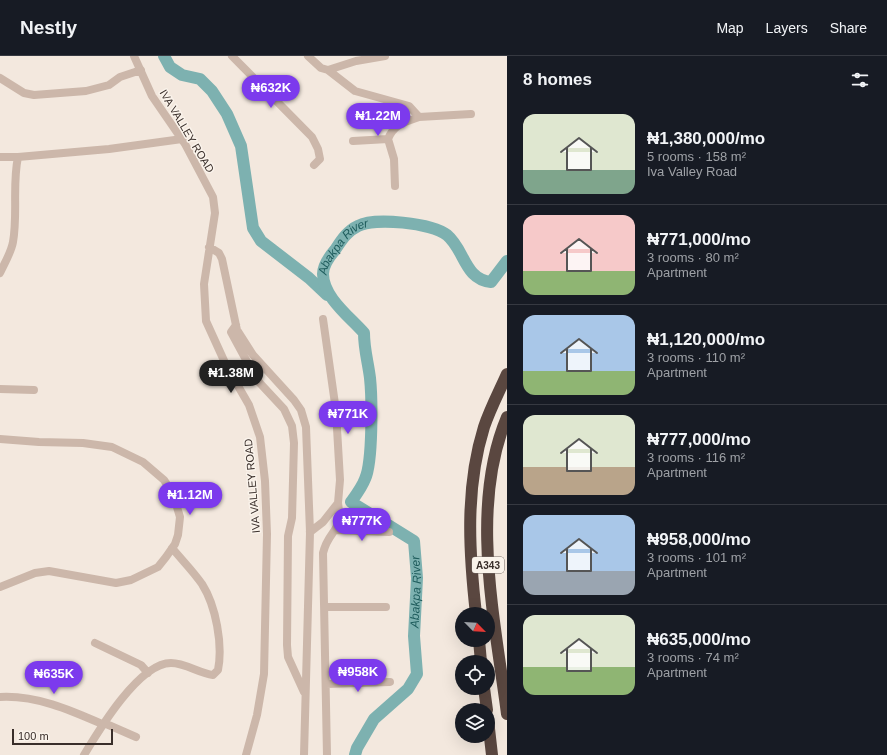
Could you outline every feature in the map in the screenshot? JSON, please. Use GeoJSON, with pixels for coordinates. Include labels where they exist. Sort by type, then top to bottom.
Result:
{"type":"FeatureCollection","features":[{"type":"Feature","properties":{"kind":"highway","name":"A343"},"geometry":{"type":"LineString","coordinates":[[475,607],[470,543],[473,480],[477,452],[484,427],[507,374]]}},
{"type":"Feature","properties":{"kind":"highway","name":"A343"},"geometry":{"type":"LineString","coordinates":[[507,416],[496,449],[490,480],[487,533],[488,563],[507,714]]}},
{"type":"Feature","properties":{"kind":"highway"},"geometry":{"type":"LineString","coordinates":[[491,743],[492,755]]}},
{"type":"Feature","properties":{"kind":"street","name":"IVA VALLEY ROAD"},"geometry":{"type":"LineString","coordinates":[[134,56],[152,96],[182,139],[213,197],[215,213],[204,284],[206,321],[226,365],[249,405],[260,436],[265,481],[268,571],[264,674],[257,715],[246,755]]}},
{"type":"Feature","properties":{"kind":"street"},"geometry":{"type":"LineString","coordinates":[[232,56],[312,137],[320,152],[320,159],[314,165]]}},
{"type":"Feature","properties":{"kind":"street"},"geometry":{"type":"LineString","coordinates":[[308,56],[321,68],[328,70],[355,91],[409,106],[419,117]]}},
{"type":"Feature","properties":{"kind":"street"},"geometry":{"type":"LineString","coordinates":[[328,70],[356,61],[386,56]]}},
{"type":"Feature","properties":{"kind":"street"},"geometry":{"type":"LineString","coordinates":[[0,78],[24,93],[34,94],[86,91],[109,85],[120,77],[141,70]]}},
{"type":"Feature","properties":{"kind":"street"},"geometry":{"type":"LineString","coordinates":[[395,186],[394,159],[388,139],[394,127],[402,122],[430,115],[471,114]]}},
{"type":"Feature","properties":{"kind":"street"},"geometry":{"type":"LineString","coordinates":[[0,156],[109,149],[182,139]]}},
{"type":"Feature","properties":{"kind":"street"},"geometry":{"type":"LineString","coordinates":[[353,141],[388,139]]}},
{"type":"Feature","properties":{"kind":"street"},"geometry":{"type":"LineString","coordinates":[[0,274],[13,244],[16,217],[14,175],[18,156]]}},
{"type":"Feature","properties":{"kind":"street"},"geometry":{"type":"LineString","coordinates":[[209,247],[219,252],[222,259],[237,330],[253,355],[294,400],[304,418],[310,532],[304,755]]}},
{"type":"Feature","properties":{"kind":"street"},"geometry":{"type":"LineString","coordinates":[[323,319],[336,411],[340,480],[338,503],[340,524],[326,544],[323,553],[326,607],[327,755]]}},
{"type":"Feature","properties":{"kind":"street"},"geometry":{"type":"LineString","coordinates":[[236,325],[231,332],[252,373],[284,409],[292,426],[294,443],[293,503],[292,518],[288,536],[287,645],[288,657],[305,695]]}},
{"type":"Feature","properties":{"kind":"street"},"geometry":{"type":"LineString","coordinates":[[0,389],[34,390]]}},
{"type":"Feature","properties":{"kind":"street"},"geometry":{"type":"LineString","coordinates":[[0,439],[83,443],[112,447],[143,462],[164,480],[173,494],[180,517],[180,528],[172,548],[158,567],[145,574],[123,582],[109,582],[49,571],[35,573],[0,587]]}},
{"type":"Feature","properties":{"kind":"street"},"geometry":{"type":"LineString","coordinates":[[310,532],[323,522],[338,503]]}},
{"type":"Feature","properties":{"kind":"street"},"geometry":{"type":"LineString","coordinates":[[336,530],[389,532]]}},
{"type":"Feature","properties":{"kind":"street"},"geometry":{"type":"LineString","coordinates":[[85,755],[103,723],[124,695],[148,673],[162,665],[171,664],[212,675],[218,670],[220,643],[215,616],[202,585],[172,548]]}},
{"type":"Feature","properties":{"kind":"street"},"geometry":{"type":"LineString","coordinates":[[326,607],[386,607]]}},
{"type":"Feature","properties":{"kind":"street"},"geometry":{"type":"LineString","coordinates":[[95,643],[141,665],[148,673]]}},
{"type":"Feature","properties":{"kind":"street"},"geometry":{"type":"LineString","coordinates":[[326,684],[390,682]]}},
{"type":"Feature","properties":{"kind":"street"},"geometry":{"type":"LineString","coordinates":[[0,697],[15,696],[66,709],[136,737]]}},
{"type":"Feature","properties":{"kind":"waterway"},"geometry":{"type":"LineString","coordinates":[[164,56],[170,67],[182,75],[200,79],[212,91],[227,114],[241,146],[253,228],[261,241],[309,278],[327,295]]}},
{"type":"Feature","properties":{"kind":"waterway","name":"Abakpa River"},"geometry":{"type":"LineString","coordinates":[[355,755],[357,748],[374,719],[408,689],[417,674],[414,636],[417,578],[414,541],[351,502],[364,482],[368,471],[371,445],[370,378],[365,350],[364,333],[338,306],[327,291],[324,282],[324,267],[345,236],[358,226],[366,223],[377,222],[403,223],[429,227],[440,231],[453,241],[470,270],[475,276],[482,280],[491,282],[507,261]]}}]}
